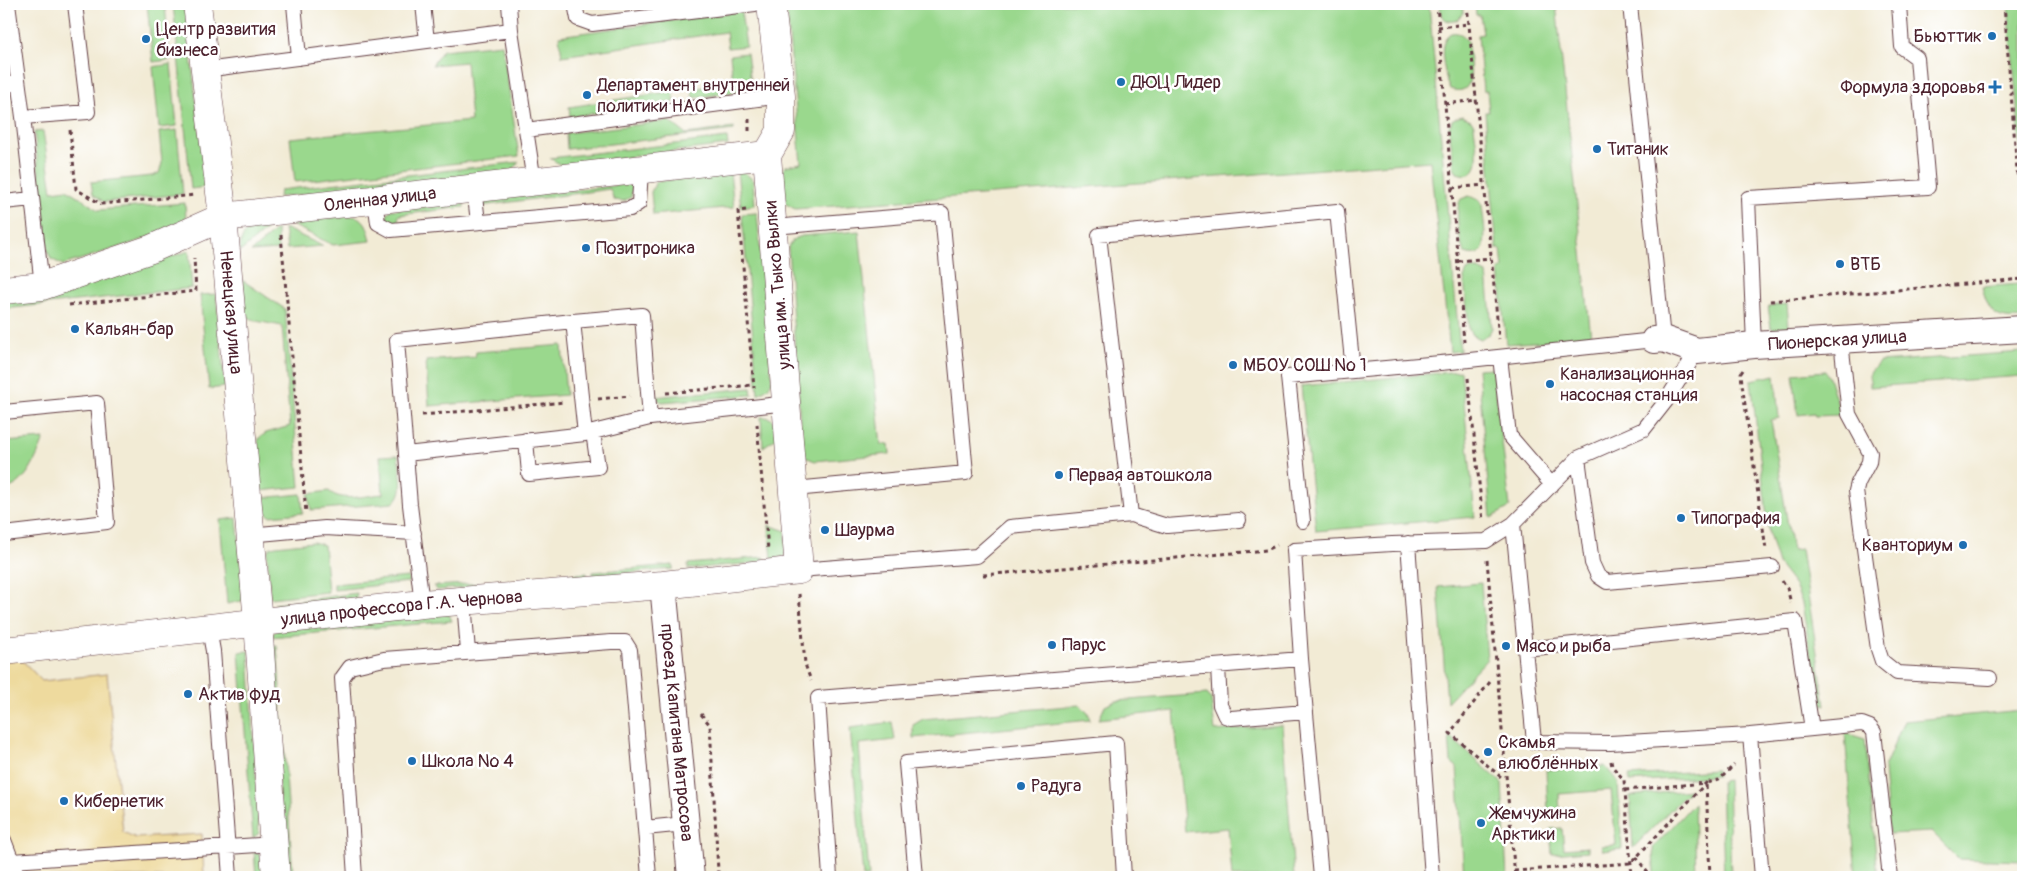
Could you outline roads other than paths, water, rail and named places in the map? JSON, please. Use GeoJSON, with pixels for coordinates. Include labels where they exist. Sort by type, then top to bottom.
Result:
{"type":"FeatureCollection","features":[{"type":"Feature","properties":{"kind":"street","name":"Ненецкая улица"},"geometry":{"type":"LineString","coordinates":[[197,4],[223,217],[258,622],[276,877]]}},
{"type":"Feature","properties":{"kind":"street"},"geometry":{"type":"LineString","coordinates":[[767,155],[781,131],[781,96],[771,4]]}},
{"type":"Feature","properties":{"kind":"street","name":"Оленная улица"},"geometry":{"type":"LineString","coordinates":[[4,290],[42,286],[151,249],[223,217],[767,155]]}},
{"type":"Feature","properties":{"kind":"street","name":"улица им. Тыко Вылки"},"geometry":{"type":"LineString","coordinates":[[767,155],[788,403],[799,580]]}},
{"type":"Feature","properties":{"kind":"street","name":"Пионерская улица"},"geometry":{"type":"LineString","coordinates":[[1659,340],[1696,351],[1749,356],[1841,341],[2023,329]]}},
{"type":"Feature","properties":{"kind":"street","name":"улица профессора Г.А. Чернова"},"geometry":{"type":"LineString","coordinates":[[4,651],[422,604],[663,586],[799,580]]}},
{"type":"Feature","properties":{"kind":"street","name":"проезд Капитана Матросова"},"geometry":{"type":"LineString","coordinates":[[663,586],[691,877]]}},
{"type":"Feature","properties":{"kind":"lane"},"geometry":{"type":"LineString","coordinates":[[8,4],[42,286]]}},
{"type":"Feature","properties":{"kind":"lane"},"geometry":{"type":"LineString","coordinates":[[23,117],[88,112],[75,4]]}},
{"type":"Feature","properties":{"kind":"lane"},"geometry":{"type":"LineString","coordinates":[[294,4],[298,58]]}},
{"type":"Feature","properties":{"kind":"lane"},"geometry":{"type":"LineString","coordinates":[[423,4],[428,41]]}},
{"type":"Feature","properties":{"kind":"lane"},"geometry":{"type":"LineString","coordinates":[[509,4],[511,30],[534,182]]}},
{"type":"Feature","properties":{"kind":"lane"},"geometry":{"type":"LineString","coordinates":[[575,4],[578,19],[592,24],[755,4]]}},
{"type":"Feature","properties":{"kind":"lane"},"geometry":{"type":"LineString","coordinates":[[1303,522],[1288,377],[1659,340],[1647,182],[1630,4]]}},
{"type":"Feature","properties":{"kind":"lane"},"geometry":{"type":"LineString","coordinates":[[1749,356],[1752,302],[1748,198],[1928,186],[1917,58],[1902,47],[1899,4]]}},
{"type":"Feature","properties":{"kind":"lane"},"geometry":{"type":"LineString","coordinates":[[205,70],[511,30]]}},
{"type":"Feature","properties":{"kind":"lane"},"geometry":{"type":"LineString","coordinates":[[4,85],[18,83]]}},
{"type":"Feature","properties":{"kind":"lane"},"geometry":{"type":"LineString","coordinates":[[526,130],[781,96]]}},
{"type":"Feature","properties":{"kind":"lane"},"geometry":{"type":"LineString","coordinates":[[375,200],[378,223],[392,230],[630,209],[639,203],[641,170]]}},
{"type":"Feature","properties":{"kind":"lane"},"geometry":{"type":"LineString","coordinates":[[474,188],[478,222]]}},
{"type":"Feature","properties":{"kind":"lane"},"geometry":{"type":"LineString","coordinates":[[4,202],[32,200]]}},
{"type":"Feature","properties":{"kind":"lane"},"geometry":{"type":"LineString","coordinates":[[1131,515],[1099,235],[1338,211],[1353,371]]}},
{"type":"Feature","properties":{"kind":"lane"},"geometry":{"type":"LineString","coordinates":[[773,227],[942,213],[966,473],[794,489]]}},
{"type":"Feature","properties":{"kind":"lane"},"geometry":{"type":"LineString","coordinates":[[422,604],[406,454],[397,340],[642,315],[650,418]]}},
{"type":"Feature","properties":{"kind":"lane"},"geometry":{"type":"LineString","coordinates":[[526,440],[529,474],[598,467],[589,433],[574,321]]}},
{"type":"Feature","properties":{"kind":"lane"},"geometry":{"type":"LineString","coordinates":[[1841,341],[1849,414],[1870,453],[1869,462],[1856,491],[1878,649],[1882,661],[1897,673],[1990,678]]}},
{"type":"Feature","properties":{"kind":"lane"},"geometry":{"type":"LineString","coordinates":[[1321,877],[1301,659],[1294,550],[1408,543],[1486,541],[1513,524],[1578,458],[1644,429],[1666,401],[1696,351]]}},
{"type":"Feature","properties":{"kind":"lane"},"geometry":{"type":"LineString","coordinates":[[1500,357],[1509,435],[1552,485]]}},
{"type":"Feature","properties":{"kind":"lane"},"geometry":{"type":"LineString","coordinates":[[4,412],[97,403],[107,522],[4,534]]}},
{"type":"Feature","properties":{"kind":"lane"},"geometry":{"type":"LineString","coordinates":[[406,454],[589,433],[650,418],[788,403]]}},
{"type":"Feature","properties":{"kind":"lane"},"geometry":{"type":"LineString","coordinates":[[1578,458],[1592,564],[1598,576],[1607,582],[1772,566]]}},
{"type":"Feature","properties":{"kind":"lane"},"geometry":{"type":"LineString","coordinates":[[799,580],[977,556],[1010,527],[1131,515],[1167,526],[1239,520]]}},
{"type":"Feature","properties":{"kind":"lane"},"geometry":{"type":"LineString","coordinates":[[1513,524],[1534,742],[1750,741],[1812,729],[1862,724],[1870,727],[1874,732],[1890,877]]}},
{"type":"Feature","properties":{"kind":"lane"},"geometry":{"type":"LineString","coordinates":[[249,535],[325,528],[414,533]]}},
{"type":"Feature","properties":{"kind":"lane"},"geometry":{"type":"LineString","coordinates":[[1408,543],[1432,877]]}},
{"type":"Feature","properties":{"kind":"lane"},"geometry":{"type":"LineString","coordinates":[[464,601],[468,652]]}},
{"type":"Feature","properties":{"kind":"lane"},"geometry":{"type":"LineString","coordinates":[[1525,649],[1795,621],[1812,729]]}},
{"type":"Feature","properties":{"kind":"lane"},"geometry":{"type":"LineString","coordinates":[[208,629],[213,651],[230,877]]}},
{"type":"Feature","properties":{"kind":"lane"},"geometry":{"type":"LineString","coordinates":[[356,877],[342,678],[350,667],[384,659],[611,642],[625,642],[630,650],[649,877]]}},
{"type":"Feature","properties":{"kind":"lane"},"geometry":{"type":"LineString","coordinates":[[830,877],[818,698],[1301,659]]}},
{"type":"Feature","properties":{"kind":"lane"},"geometry":{"type":"LineString","coordinates":[[1218,666],[1220,706],[1225,716],[1230,718],[1306,712]]}},
{"type":"Feature","properties":{"kind":"lane"},"geometry":{"type":"LineString","coordinates":[[1750,741],[1762,877]]}},
{"type":"Feature","properties":{"kind":"lane"},"geometry":{"type":"LineString","coordinates":[[916,877],[906,763],[1116,743],[1124,877]]}},
{"type":"Feature","properties":{"kind":"lane"},"geometry":{"type":"LineString","coordinates":[[645,828],[686,824]]}},
{"type":"Feature","properties":{"kind":"lane"},"geometry":{"type":"LineString","coordinates":[[4,840],[18,877]]}},
{"type":"Feature","properties":{"kind":"lane"},"geometry":{"type":"LineString","coordinates":[[12,861],[274,844]]}},
{"type":"Feature","properties":{"kind":"place","name":"Бьюттик"},"geometry":{"type":"Point","coordinates":[1992,36]}},
{"type":"Feature","properties":{"kind":"place","name":"Центр развития бизнеса"},"geometry":{"type":"Point","coordinates":[146,39]}},
{"type":"Feature","properties":{"kind":"place","name":"ДЮЦ Лидер"},"geometry":{"type":"Point","coordinates":[1121,82]}},
{"type":"Feature","properties":{"kind":"place","name":"Формула здоровья"},"geometry":{"type":"Point","coordinates":[1995,87]}},
{"type":"Feature","properties":{"kind":"place","name":"Департамент внутренней политики НАО"},"geometry":{"type":"Point","coordinates":[587,95]}},
{"type":"Feature","properties":{"kind":"place","name":"Титаник"},"geometry":{"type":"Point","coordinates":[1597,149]}},
{"type":"Feature","properties":{"kind":"place","name":"Позитроника"},"geometry":{"type":"Point","coordinates":[586,248]}},
{"type":"Feature","properties":{"kind":"place","name":"ВТБ"},"geometry":{"type":"Point","coordinates":[1840,264]}},
{"type":"Feature","properties":{"kind":"place","name":"Кальян-бар"},"geometry":{"type":"Point","coordinates":[75,329]}},
{"type":"Feature","properties":{"kind":"place","name":"МБОУ СОШ № 1"},"geometry":{"type":"Point","coordinates":[1233,365]}},
{"type":"Feature","properties":{"kind":"place","name":"Канализационная насосная станция"},"geometry":{"type":"Point","coordinates":[1550,384]}},
{"type":"Feature","properties":{"kind":"place","name":"Первая автошкола"},"geometry":{"type":"Point","coordinates":[1059,475]}},
{"type":"Feature","properties":{"kind":"place","name":"Типография"},"geometry":{"type":"Point","coordinates":[1681,518]}},
{"type":"Feature","properties":{"kind":"place","name":"Шаурма"},"geometry":{"type":"Point","coordinates":[825,530]}},
{"type":"Feature","properties":{"kind":"place","name":"Кванториум"},"geometry":{"type":"Point","coordinates":[1963,545]}},
{"type":"Feature","properties":{"kind":"place","name":"Парус"},"geometry":{"type":"Point","coordinates":[1052,645]}},
{"type":"Feature","properties":{"kind":"place","name":"Мясо и рыба"},"geometry":{"type":"Point","coordinates":[1506,646]}},
{"type":"Feature","properties":{"kind":"place","name":"Актив фуд"},"geometry":{"type":"Point","coordinates":[188,694]}},
{"type":"Feature","properties":{"kind":"place","name":"Скамья влюблённых"},"geometry":{"type":"Point","coordinates":[1488,752]}},
{"type":"Feature","properties":{"kind":"place","name":"Школа № 4"},"geometry":{"type":"Point","coordinates":[412,761]}},
{"type":"Feature","properties":{"kind":"place","name":"Радуга"},"geometry":{"type":"Point","coordinates":[1021,786]}},
{"type":"Feature","properties":{"kind":"place","name":"Кибернетик"},"geometry":{"type":"Point","coordinates":[64,801]}},
{"type":"Feature","properties":{"kind":"place","name":"Жемчужина Арктики"},"geometry":{"type":"Point","coordinates":[1481,823]}}]}
